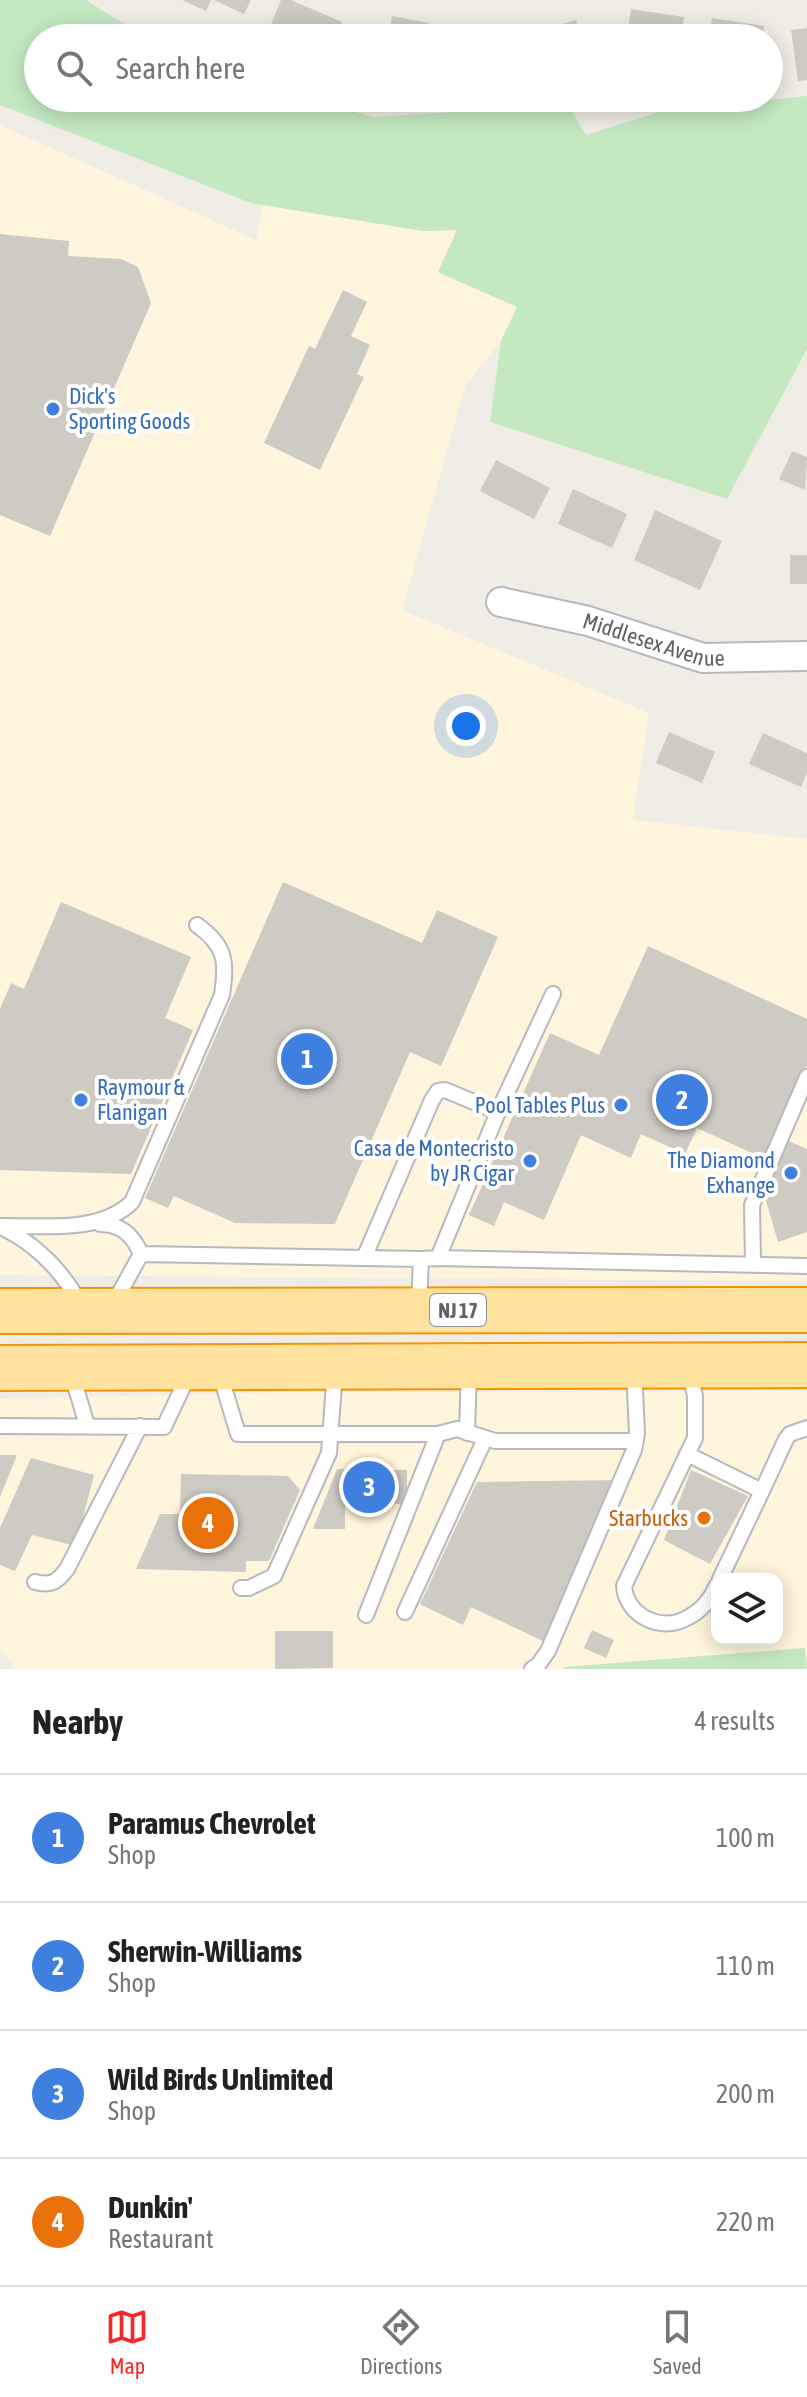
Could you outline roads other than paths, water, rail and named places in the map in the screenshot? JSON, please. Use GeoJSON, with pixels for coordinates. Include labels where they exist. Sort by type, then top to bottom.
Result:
{"type":"FeatureCollection","features":[{"type":"Feature","properties":{"kind":"highway","name":"NJ 17"},"geometry":{"type":"LineString","coordinates":[[0,1311],[807,1310]]}},
{"type":"Feature","properties":{"kind":"highway"},"geometry":{"type":"LineString","coordinates":[[0,1368],[807,1365]]}},
{"type":"Feature","properties":{"kind":"street","name":"Middlesex Avenue"},"geometry":{"type":"LineString","coordinates":[[501,602],[588,621],[703,658],[807,656]]}},
{"type":"Feature","properties":{"kind":"lane"},"geometry":{"type":"LineString","coordinates":[[90,1224],[121,1213],[132,1202],[222,995],[225,971],[221,948],[211,935],[197,925]]}},
{"type":"Feature","properties":{"kind":"lane"},"geometry":{"type":"LineString","coordinates":[[438,1258],[498,1112],[553,994]]}},
{"type":"Feature","properties":{"kind":"lane"},"geometry":{"type":"LineString","coordinates":[[753,1264],[752,1205],[807,1077]]}},
{"type":"Feature","properties":{"kind":"lane"},"geometry":{"type":"LineString","coordinates":[[364,1258],[438,1091],[445,1090],[498,1112]]}},
{"type":"Feature","properties":{"kind":"lane"},"geometry":{"type":"LineString","coordinates":[[0,1226],[114,1224],[136,1242],[141,1254]]}},
{"type":"Feature","properties":{"kind":"lane"},"geometry":{"type":"LineString","coordinates":[[0,1226],[38,1251],[96,1311],[141,1254]]}},
{"type":"Feature","properties":{"kind":"lane"},"geometry":{"type":"LineString","coordinates":[[141,1254],[807,1266]]}},
{"type":"Feature","properties":{"kind":"lane"},"geometry":{"type":"LineString","coordinates":[[418,1310],[421,1259]]}},
{"type":"Feature","properties":{"kind":"lane"},"geometry":{"type":"LineString","coordinates":[[467,1433],[469,1365]]}},
{"type":"Feature","properties":{"kind":"lane"},"geometry":{"type":"LineString","coordinates":[[532,1669],[548,1651],[634,1450],[634,1365]]}},
{"type":"Feature","properties":{"kind":"lane"},"geometry":{"type":"LineString","coordinates":[[688,1365],[695,1396],[695,1438],[624,1586],[630,1607],[641,1617],[655,1622],[685,1619],[711,1598]]}},
{"type":"Feature","properties":{"kind":"lane"},"geometry":{"type":"LineString","coordinates":[[205,1366],[238,1434],[438,1434],[457,1429],[495,1441],[636,1441]]}},
{"type":"Feature","properties":{"kind":"lane"},"geometry":{"type":"LineString","coordinates":[[0,1426],[164,1427],[205,1366]]}},
{"type":"Feature","properties":{"kind":"lane"},"geometry":{"type":"LineString","coordinates":[[241,1588],[249,1588],[274,1576],[329,1453],[335,1366]]}},
{"type":"Feature","properties":{"kind":"lane"},"geometry":{"type":"LineString","coordinates":[[69,1368],[87,1425]]}},
{"type":"Feature","properties":{"kind":"lane"},"geometry":{"type":"LineString","coordinates":[[35,1582],[47,1585],[57,1581],[67,1569],[140,1426]]}},
{"type":"Feature","properties":{"kind":"lane"},"geometry":{"type":"LineString","coordinates":[[723,1573],[786,1439],[790,1434],[807,1428]]}},
{"type":"Feature","properties":{"kind":"lane"},"geometry":{"type":"LineString","coordinates":[[366,1615],[438,1434]]}},
{"type":"Feature","properties":{"kind":"lane"},"geometry":{"type":"LineString","coordinates":[[405,1612],[485,1439]]}},
{"type":"Feature","properties":{"kind":"lane"},"geometry":{"type":"LineString","coordinates":[[687,1454],[762,1491]]}},
{"type":"Feature","properties":{"kind":"place","name":"Dick's Sporting Goods"},"geometry":{"type":"Point","coordinates":[53,409]}},
{"type":"Feature","properties":{"kind":"place","name":"Paramus Chevrolet"},"geometry":{"type":"Point","coordinates":[307,1059]}},
{"type":"Feature","properties":{"kind":"place","name":"Raymour & Flanigan"},"geometry":{"type":"Point","coordinates":[81,1100]}},
{"type":"Feature","properties":{"kind":"place","name":"Sherwin-Williams"},"geometry":{"type":"Point","coordinates":[682,1100]}},
{"type":"Feature","properties":{"kind":"place","name":"Pool Tables Plus"},"geometry":{"type":"Point","coordinates":[621,1105]}},
{"type":"Feature","properties":{"kind":"place","name":"Casa de Montecristo by JR Cigar"},"geometry":{"type":"Point","coordinates":[530,1161]}},
{"type":"Feature","properties":{"kind":"place","name":"The Diamond Exhange"},"geometry":{"type":"Point","coordinates":[791,1173]}},
{"type":"Feature","properties":{"kind":"place","name":"Wild Birds Unlimited"},"geometry":{"type":"Point","coordinates":[369,1487]}},
{"type":"Feature","properties":{"kind":"place","name":"Starbucks"},"geometry":{"type":"Point","coordinates":[704,1518]}},
{"type":"Feature","properties":{"kind":"place","name":"Dunkin'"},"geometry":{"type":"Point","coordinates":[208,1523]}}]}
